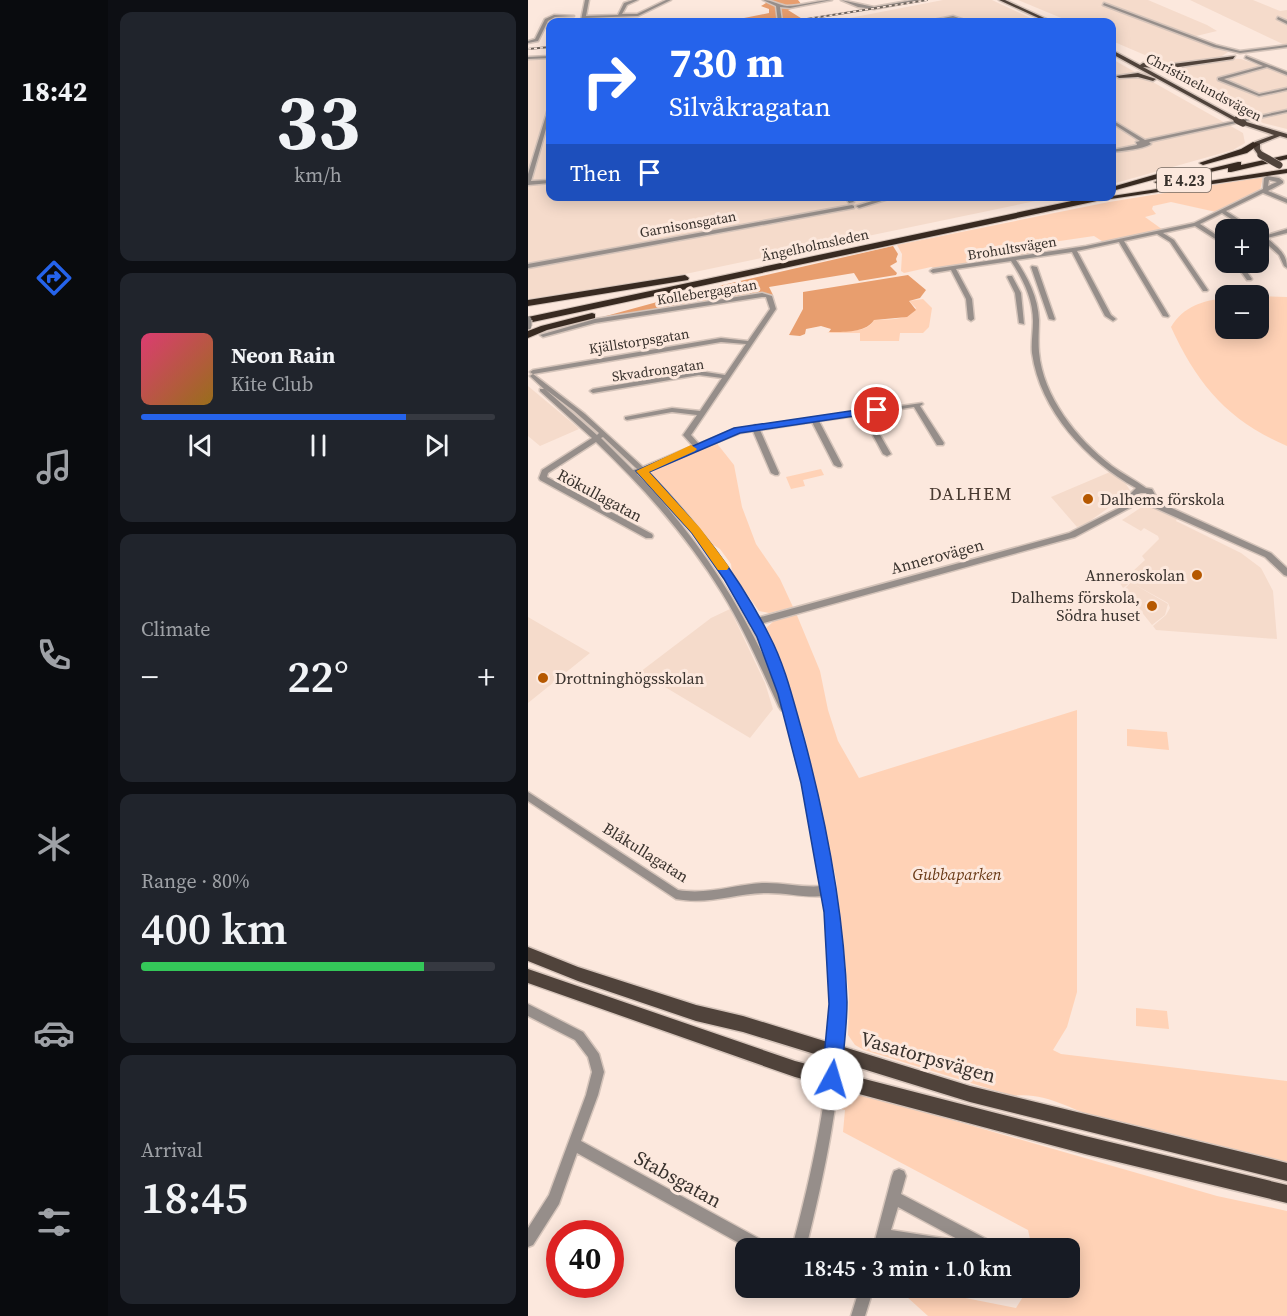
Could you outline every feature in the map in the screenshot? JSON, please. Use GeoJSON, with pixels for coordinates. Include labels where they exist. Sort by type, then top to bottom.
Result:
{"type":"FeatureCollection","features":[{"type":"Feature","properties":{"kind":"highway"},"geometry":{"type":"LineString","coordinates":[[1116,191],[1230,156],[1256,144]]}},
{"type":"Feature","properties":{"kind":"highway","name":"Ängelholmsleden"},"geometry":{"type":"LineString","coordinates":[[1116,192],[1287,155]]}},
{"type":"Feature","properties":{"kind":"highway"},"geometry":{"type":"LineString","coordinates":[[1116,194],[1287,169]]}},
{"type":"Feature","properties":{"kind":"highway"},"geometry":{"type":"LineString","coordinates":[[1036,207],[1059,201]]}},
{"type":"Feature","properties":{"kind":"highway","name":"Ängelholmsleden"},"geometry":{"type":"LineString","coordinates":[[528,315],[1071,201]]}},
{"type":"Feature","properties":{"kind":"highway","name":"Ängelholmsleden"},"geometry":{"type":"LineString","coordinates":[[528,320],[1075,201]]}},
{"type":"Feature","properties":{"kind":"highway"},"geometry":{"type":"LineString","coordinates":[[528,335],[544,328],[793,264]]}},
{"type":"Feature","properties":{"kind":"highway"},"geometry":{"type":"LineString","coordinates":[[528,303],[761,266]]}},
{"type":"Feature","properties":{"kind":"main road"},"geometry":{"type":"LineString","coordinates":[[1004,0],[1043,18]]}},
{"type":"Feature","properties":{"kind":"main road"},"geometry":{"type":"LineString","coordinates":[[1116,54],[1147,66],[1177,66]]}},
{"type":"Feature","properties":{"kind":"main road","name":"Christinelundsvägen"},"geometry":{"type":"LineString","coordinates":[[1116,55],[1238,122],[1266,132],[1287,136]]}},
{"type":"Feature","properties":{"kind":"main road"},"geometry":{"type":"LineString","coordinates":[[1183,92],[1164,78],[1162,74],[1165,70],[1232,55]]}},
{"type":"Feature","properties":{"kind":"main road"},"geometry":{"type":"LineString","coordinates":[[1116,56],[1130,68],[1128,73],[1116,77]]}},
{"type":"Feature","properties":{"kind":"main road"},"geometry":{"type":"LineString","coordinates":[[1119,76],[1134,75],[1149,78],[1183,92]]}},
{"type":"Feature","properties":{"kind":"main road","name":"Christinelundsvägen"},"geometry":{"type":"LineString","coordinates":[[1238,122],[1252,133],[1261,155],[1287,169]]}},
{"type":"Feature","properties":{"kind":"main road"},"geometry":{"type":"LineString","coordinates":[[1256,144],[1270,137],[1287,136]]}},
{"type":"Feature","properties":{"kind":"main road","name":"Vasatorpsvägen"},"geometry":{"type":"LineString","coordinates":[[528,954],[696,1013],[743,1024],[970,1094],[1287,1172]]}},
{"type":"Feature","properties":{"kind":"main road"},"geometry":{"type":"LineString","coordinates":[[528,976],[764,1059],[832,1079],[1097,1148],[1287,1194]]}},
{"type":"Feature","properties":{"kind":"street"},"geometry":{"type":"LineString","coordinates":[[580,18],[582,0]]}},
{"type":"Feature","properties":{"kind":"street"},"geometry":{"type":"LineString","coordinates":[[580,18],[587,0]]}},
{"type":"Feature","properties":{"kind":"street"},"geometry":{"type":"LineString","coordinates":[[620,15],[624,2],[636,0]]}},
{"type":"Feature","properties":{"kind":"street"},"geometry":{"type":"LineString","coordinates":[[550,18],[554,16],[580,18],[643,14],[669,0]]}},
{"type":"Feature","properties":{"kind":"street"},"geometry":{"type":"LineString","coordinates":[[765,0],[775,2],[779,6],[790,7],[830,0]]}},
{"type":"Feature","properties":{"kind":"street"},"geometry":{"type":"LineString","coordinates":[[843,0],[869,8],[919,0]]}},
{"type":"Feature","properties":{"kind":"street"},"geometry":{"type":"LineString","coordinates":[[1104,4],[1223,49],[1256,52],[1287,46]]}},
{"type":"Feature","properties":{"kind":"street"},"geometry":{"type":"LineString","coordinates":[[779,6],[780,18]]}},
{"type":"Feature","properties":{"kind":"street"},"geometry":{"type":"LineString","coordinates":[[1278,18],[1287,22]]}},
{"type":"Feature","properties":{"kind":"street"},"geometry":{"type":"LineString","coordinates":[[528,42],[537,40],[546,20]]}},
{"type":"Feature","properties":{"kind":"street"},"geometry":{"type":"LineString","coordinates":[[1223,49],[1232,55],[1287,74]]}},
{"type":"Feature","properties":{"kind":"street"},"geometry":{"type":"LineString","coordinates":[[1232,55],[1240,52]]}},
{"type":"Feature","properties":{"kind":"street"},"geometry":{"type":"LineString","coordinates":[[1240,52],[1259,63]]}},
{"type":"Feature","properties":{"kind":"street"},"geometry":{"type":"LineString","coordinates":[[1232,55],[1247,56],[1256,52]]}},
{"type":"Feature","properties":{"kind":"street"},"geometry":{"type":"LineString","coordinates":[[528,58],[546,56]]}},
{"type":"Feature","properties":{"kind":"street"},"geometry":{"type":"LineString","coordinates":[[1266,66],[1220,80],[1259,95],[1287,89]]}},
{"type":"Feature","properties":{"kind":"street"},"geometry":{"type":"LineString","coordinates":[[1116,149],[1287,111]]}},
{"type":"Feature","properties":{"kind":"street"},"geometry":{"type":"LineString","coordinates":[[546,123],[528,181],[546,181]]}},
{"type":"Feature","properties":{"kind":"street"},"geometry":{"type":"LineString","coordinates":[[1116,125],[1143,143]]}},
{"type":"Feature","properties":{"kind":"street"},"geometry":{"type":"LineString","coordinates":[[1116,129],[1143,143]]}},
{"type":"Feature","properties":{"kind":"street","name":"Brohultsvägen"},"geometry":{"type":"LineString","coordinates":[[933,270],[953,269],[1122,242],[1196,224],[1265,190],[1287,201]]}},
{"type":"Feature","properties":{"kind":"street","name":"Garnisonsgatan"},"geometry":{"type":"LineString","coordinates":[[528,265],[852,203]]}},
{"type":"Feature","properties":{"kind":"street"},"geometry":{"type":"LineString","coordinates":[[1223,212],[1235,219]]}},
{"type":"Feature","properties":{"kind":"street"},"geometry":{"type":"LineString","coordinates":[[1196,224],[1215,236]]}},
{"type":"Feature","properties":{"kind":"street"},"geometry":{"type":"LineString","coordinates":[[1269,236],[1287,231]]}},
{"type":"Feature","properties":{"kind":"street"},"geometry":{"type":"LineString","coordinates":[[1159,233],[1172,241],[1204,290]]}},
{"type":"Feature","properties":{"kind":"street"},"geometry":{"type":"LineString","coordinates":[[1269,241],[1281,254],[1287,266]]}},
{"type":"Feature","properties":{"kind":"street"},"geometry":{"type":"LineString","coordinates":[[1122,242],[1166,316]]}},
{"type":"Feature","properties":{"kind":"street","name":"Brohultsvägen"},"geometry":{"type":"LineString","coordinates":[[1074,250],[1108,316],[1113,319]]}},
{"type":"Feature","properties":{"kind":"street"},"geometry":{"type":"LineString","coordinates":[[1013,260],[1025,277],[1031,293],[1036,319],[1036,357],[1040,374],[1052,400],[1085,444],[1131,483],[1142,497],[1268,555],[1287,573]]}},
{"type":"Feature","properties":{"kind":"street"},"geometry":{"type":"LineString","coordinates":[[1034,267],[1052,319]]}},
{"type":"Feature","properties":{"kind":"street","name":"Brohultsvägen"},"geometry":{"type":"LineString","coordinates":[[953,269],[969,299],[971,319]]}},
{"type":"Feature","properties":{"kind":"street"},"geometry":{"type":"LineString","coordinates":[[1245,273],[1249,279]]}},
{"type":"Feature","properties":{"kind":"street"},"geometry":{"type":"LineString","coordinates":[[1025,277],[1037,276]]}},
{"type":"Feature","properties":{"kind":"street"},"geometry":{"type":"LineString","coordinates":[[1010,277],[1018,293],[1022,323]]}},
{"type":"Feature","properties":{"kind":"street"},"geometry":{"type":"LineString","coordinates":[[1018,293],[1031,293]]}},
{"type":"Feature","properties":{"kind":"street","name":"Kollebergagatan"},"geometry":{"type":"LineString","coordinates":[[543,335],[595,321],[768,296],[773,308],[687,435],[697,446]]}},
{"type":"Feature","properties":{"kind":"street"},"geometry":{"type":"LineString","coordinates":[[528,320],[528,327]]}},
{"type":"Feature","properties":{"kind":"street","name":"Kjällstorpsgatan"},"geometry":{"type":"LineString","coordinates":[[530,376],[722,340],[750,343]]}},
{"type":"Feature","properties":{"kind":"street","name":"Skvadrongatan"},"geometry":{"type":"LineString","coordinates":[[593,391],[694,374],[727,376]]}},
{"type":"Feature","properties":{"kind":"street"},"geometry":{"type":"LineString","coordinates":[[530,376],[641,471],[706,544],[756,622],[775,665],[808,783],[829,890],[837,965],[835,1053],[827,1122],[802,1238]]}},
{"type":"Feature","properties":{"kind":"street"},"geometry":{"type":"LineString","coordinates":[[631,474],[730,433],[755,427],[918,404],[940,443]]}},
{"type":"Feature","properties":{"kind":"street"},"geometry":{"type":"LineString","coordinates":[[627,418],[674,410],[702,413]]}},
{"type":"Feature","properties":{"kind":"street"},"geometry":{"type":"LineString","coordinates":[[864,412],[887,454]]}},
{"type":"Feature","properties":{"kind":"street"},"geometry":{"type":"LineString","coordinates":[[814,419],[837,465]]}},
{"type":"Feature","properties":{"kind":"street"},"geometry":{"type":"LineString","coordinates":[[755,427],[775,473]]}},
{"type":"Feature","properties":{"kind":"street"},"geometry":{"type":"LineString","coordinates":[[600,435],[695,547],[724,589],[794,729]]}},
{"type":"Feature","properties":{"kind":"street","name":"Rökullagatan"},"geometry":{"type":"LineString","coordinates":[[600,435],[545,472],[543,478],[649,537]]}},
{"type":"Feature","properties":{"kind":"street","name":"Annerovägen"},"geometry":{"type":"LineString","coordinates":[[744,626],[1072,535],[1142,497]]}},
{"type":"Feature","properties":{"kind":"street","name":"Blåkullagatan"},"geometry":{"type":"LineString","coordinates":[[528,796],[676,894],[704,898],[764,888],[807,893],[829,890]]}},
{"type":"Feature","properties":{"kind":"street"},"geometry":{"type":"LineString","coordinates":[[528,1010],[577,1035],[590,1048],[597,1063],[596,1085],[554,1199],[528,1240]]}},
{"type":"Feature","properties":{"kind":"street","name":"Stabsgatan"},"geometry":{"type":"LineString","coordinates":[[574,1145],[744,1238]]}},
{"type":"Feature","properties":{"kind":"street"},"geometry":{"type":"LineString","coordinates":[[882,1238],[899,1176]]}},
{"type":"Feature","properties":{"kind":"street"},"geometry":{"type":"LineString","coordinates":[[894,1198],[970,1238]]}},
{"type":"Feature","properties":{"kind":"street"},"geometry":{"type":"LineString","coordinates":[[858,1316],[864,1298]]}},
{"type":"Feature","properties":{"kind":"shaded area"},"geometry":{"type":"Polygon","coordinates":[[[764,0],[798,0],[802,5],[788,10],[801,18],[744,18],[769,13],[769,9],[761,6],[766,3],[764,0]]]}},
{"type":"Feature","properties":{"kind":"shaded area"},"geometry":{"type":"Polygon","coordinates":[[[943,0],[992,0],[1030,18],[850,18],[943,0]]]}},
{"type":"Feature","properties":{"kind":"shaded area"},"geometry":{"type":"Polygon","coordinates":[[[1018,0],[1148,0],[1207,25],[1217,31],[1192,37],[1228,52],[1219,58],[1241,59],[1287,75],[1287,129],[1263,123],[1182,79],[1174,69],[1166,64],[1116,43],[1116,18],[1061,18],[1018,0]]]}},
{"type":"Feature","properties":{"kind":"shaded area"},"geometry":{"type":"Polygon","coordinates":[[[1190,0],[1253,0],[1280,11],[1287,10],[1287,46],[1190,0]]]}},
{"type":"Feature","properties":{"kind":"shaded area"},"geometry":{"type":"Polygon","coordinates":[[[546,58],[546,201],[1036,201],[666,278],[528,299],[528,59],[546,58]]]}},
{"type":"Feature","properties":{"kind":"shaded area"},"geometry":{"type":"Polygon","coordinates":[[[1116,61],[1243,133],[1245,143],[1233,150],[1116,183],[1116,61]]]}},
{"type":"Feature","properties":{"kind":"shaded area"},"geometry":{"type":"Polygon","coordinates":[[[893,246],[898,254],[897,262],[890,266],[897,273],[896,275],[859,281],[854,273],[769,287],[773,295],[762,293],[702,303],[701,300],[595,319],[701,290],[893,246]]]}},
{"type":"Feature","properties":{"kind":"shaded area"},"geometry":{"type":"Polygon","coordinates":[[[908,275],[926,290],[920,298],[909,301],[916,310],[907,317],[874,320],[866,327],[854,331],[829,332],[831,329],[821,326],[806,329],[805,334],[800,336],[789,335],[803,309],[803,292],[908,275]]]}},
{"type":"Feature","properties":{"kind":"shaded area"},"geometry":{"type":"Polygon","coordinates":[[[528,386],[579,429],[540,446],[528,436],[528,386]]]}},
{"type":"Feature","properties":{"kind":"shaded area","name":"Dalhems förskola"},"geometry":{"type":"Polygon","coordinates":[[[1110,472],[1126,484],[1131,492],[1087,523],[1077,527],[1051,497],[1110,472]]]}},
{"type":"Feature","properties":{"kind":"shaded area","name":"Anneroskolan"},"geometry":{"type":"Polygon","coordinates":[[[1150,504],[1177,519],[1176,521],[1241,553],[1261,568],[1273,591],[1277,639],[1156,630],[1153,626],[1166,615],[1170,608],[1168,603],[1132,583],[1168,604],[1165,615],[1152,625],[1124,590],[1131,582],[1123,588],[1120,583],[1145,560],[1142,556],[1159,539],[1158,536],[1144,528],[1141,531],[1122,520],[1150,504]]]}},
{"type":"Feature","properties":{"kind":"shaded area"},"geometry":{"type":"Polygon","coordinates":[[[730,609],[765,683],[773,709],[750,738],[640,672],[711,618],[730,609]]]}},
{"type":"Feature","properties":{"kind":"shaded area","name":"Drottninghögsskolan"},"geometry":{"type":"Polygon","coordinates":[[[528,617],[590,653],[528,703],[528,617]]]}},
{"type":"Feature","properties":{"kind":"green space"},"geometry":{"type":"Polygon","coordinates":[[[1263,177],[1260,191],[1216,212],[1171,202],[1153,206],[1152,209],[1156,214],[1145,217],[1163,230],[1105,243],[1094,236],[1046,243],[1054,252],[939,269],[931,267],[904,273],[901,271],[902,254],[897,245],[1116,201],[1263,177]]]}},
{"type":"Feature","properties":{"kind":"green space"},"geometry":{"type":"Polygon","coordinates":[[[1269,296],[1287,297],[1287,446],[1266,436],[1231,412],[1204,383],[1181,347],[1171,327],[1188,309],[1215,300],[1215,339],[1269,339],[1269,296]]]}},
{"type":"Feature","properties":{"kind":"green space"},"geometry":{"type":"Polygon","coordinates":[[[923,299],[932,308],[929,327],[923,333],[900,333],[899,341],[860,341],[860,333],[827,333],[859,330],[870,325],[874,320],[903,317],[916,308],[909,301],[923,299]]]}},
{"type":"Feature","properties":{"kind":"green space"},"geometry":{"type":"Polygon","coordinates":[[[715,441],[734,465],[742,507],[756,544],[780,579],[793,607],[769,613],[759,611],[732,573],[731,564],[720,549],[710,543],[650,476],[653,469],[715,441]]]}},
{"type":"Feature","properties":{"kind":"green space"},"geometry":{"type":"Polygon","coordinates":[[[821,469],[824,475],[803,480],[805,486],[791,489],[786,477],[821,469]]]}},
{"type":"Feature","properties":{"kind":"green space","name":"Gubbaparken"},"geometry":{"type":"Polygon","coordinates":[[[796,613],[820,671],[828,710],[838,741],[859,778],[1077,710],[1077,992],[1067,1027],[1053,1050],[1061,1054],[1287,1081],[1287,1164],[1123,1125],[1036,1096],[1013,1096],[864,1050],[855,1045],[848,1035],[849,996],[836,879],[805,737],[765,629],[775,620],[796,613]]]}},
{"type":"Feature","properties":{"kind":"green space"},"geometry":{"type":"Polygon","coordinates":[[[1127,729],[1167,732],[1169,750],[1127,746],[1127,729]]]}},
{"type":"Feature","properties":{"kind":"green space"},"geometry":{"type":"Polygon","coordinates":[[[1136,1008],[1167,1011],[1169,1029],[1136,1026],[1136,1008]]]}},
{"type":"Feature","properties":{"kind":"green space"},"geometry":{"type":"Polygon","coordinates":[[[851,1091],[1217,1196],[1287,1211],[1287,1316],[928,1316],[908,1298],[966,1298],[1016,1308],[1022,1298],[1080,1298],[1080,1238],[1030,1238],[1028,1230],[843,1132],[845,1110],[838,1108],[844,1095],[851,1091]]]}},
{"type":"Feature","properties":{"kind":"railway"},"geometry":{"type":"LineString","coordinates":[[813,18],[927,0]]}},
{"type":"Feature","properties":{"kind":"railway"},"geometry":{"type":"LineString","coordinates":[[528,49],[546,47]]}},
{"type":"Feature","properties":{"kind":"slow traffic"},"geometry":{"type":"LineString","coordinates":[[691,449],[641,471],[678,509],[723,567]]}},
{"type":"Feature","properties":{"kind":"place","name":"Dalhems förskola"},"geometry":{"type":"Point","coordinates":[1088,499]}},
{"type":"Feature","properties":{"kind":"place","name":"Anneroskolan"},"geometry":{"type":"Point","coordinates":[1197,575]}},
{"type":"Feature","properties":{"kind":"place","name":"Dalhems förskola, Södra huset"},"geometry":{"type":"Point","coordinates":[1152,606]}},
{"type":"Feature","properties":{"kind":"place","name":"Drottninghögsskolan"},"geometry":{"type":"Point","coordinates":[543,678]}},
{"type":"Feature","properties":{"kind":"district","name":"DALHEM"},"geometry":{"type":"Point","coordinates":[971,493]}},
{"type":"Feature","properties":{"kind":"route"},"geometry":{"type":"LineString","coordinates":[[832,1079],[838,1004],[832,912],[802,755],[785,694],[764,637],[729,576],[713,552],[678,509],[641,471],[738,430],[877,410]]}}]}
